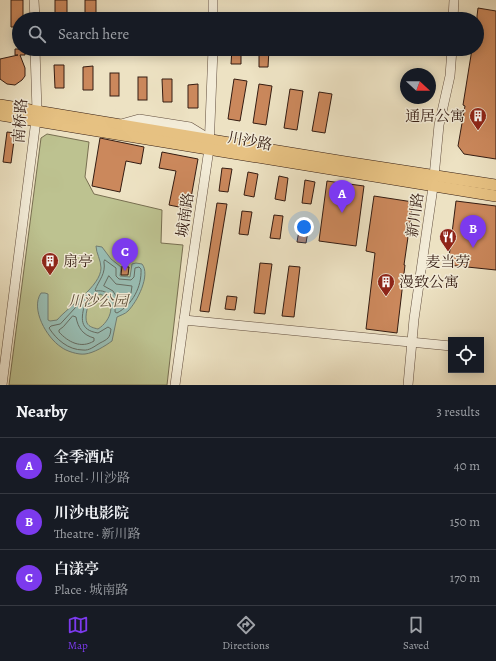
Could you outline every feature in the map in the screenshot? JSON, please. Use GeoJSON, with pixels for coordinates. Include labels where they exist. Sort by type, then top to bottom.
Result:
{"type":"FeatureCollection","features":[{"type":"Feature","properties":{"kind":"main road","name":"川沙路"},"geometry":{"type":"LineString","coordinates":[[0,105],[36,116],[209,144],[345,162],[496,196]]}},
{"type":"Feature","properties":{"kind":"main road","name":"川沙路"},"geometry":{"type":"LineString","coordinates":[[0,114],[121,124],[209,144]]}},
{"type":"Feature","properties":{"kind":"main road","name":"川沙路"},"geometry":{"type":"LineString","coordinates":[[434,181],[496,185]]}},
{"type":"Feature","properties":{"kind":"street"},"geometry":{"type":"LineString","coordinates":[[34,0],[35,12]]}},
{"type":"Feature","properties":{"kind":"street"},"geometry":{"type":"LineString","coordinates":[[213,0],[213,12]]}},
{"type":"Feature","properties":{"kind":"street"},"geometry":{"type":"LineString","coordinates":[[453,12],[454,0]]}},
{"type":"Feature","properties":{"kind":"street","name":"南桥路"},"geometry":{"type":"LineString","coordinates":[[2,385],[36,116],[35,56]]}},
{"type":"Feature","properties":{"kind":"street","name":"城南路"},"geometry":{"type":"LineString","coordinates":[[176,385],[209,144],[212,56]]}},
{"type":"Feature","properties":{"kind":"street","name":"新川路"},"geometry":{"type":"LineString","coordinates":[[408,385],[412,343],[434,181],[439,125],[450,76],[451,56]]}},
{"type":"Feature","properties":{"kind":"street"},"geometry":{"type":"LineString","coordinates":[[184,320],[448,346]]}},
{"type":"Feature","properties":{"kind":"green space","name":"川沙公园"},"geometry":{"type":"Polygon","coordinates":[[[47,134],[89,142],[85,177],[94,194],[162,210],[161,243],[183,245],[167,385],[9,385],[41,138],[47,134]]]}},
{"type":"Feature","properties":{"kind":"water"},"geometry":{"type":"Polygon","coordinates":[[[96,246],[102,247],[111,259],[121,267],[120,276],[130,277],[132,264],[136,263],[142,264],[145,275],[142,288],[132,307],[126,313],[117,317],[112,341],[92,352],[79,354],[63,348],[50,337],[39,315],[38,300],[41,293],[48,294],[48,320],[57,320],[90,289],[100,275],[101,265],[96,246]],[[100,294],[94,296],[88,305],[86,320],[92,327],[98,329],[103,325],[109,316],[111,306],[106,297],[100,294]]]}},
{"type":"Feature","properties":{"kind":"building"},"geometry":{"type":"Polygon","coordinates":[[[11,0],[23,0],[23,12],[12,12],[11,27],[11,0]]]}},
{"type":"Feature","properties":{"kind":"building"},"geometry":{"type":"Polygon","coordinates":[[[55,0],[67,0],[67,12],[55,12],[55,0]]]}},
{"type":"Feature","properties":{"kind":"building"},"geometry":{"type":"Polygon","coordinates":[[[85,0],[96,0],[96,12],[85,12],[85,0]]]}},
{"type":"Feature","properties":{"kind":"building"},"geometry":{"type":"Polygon","coordinates":[[[478,8],[496,11],[496,159],[464,154],[458,146],[465,106],[463,105],[471,56],[484,56],[484,12],[478,12],[478,8]]]}},
{"type":"Feature","properties":{"kind":"building"},"geometry":{"type":"Polygon","coordinates":[[[20,56],[25,68],[25,76],[22,80],[15,85],[7,84],[0,79],[0,59],[20,56]]]}},
{"type":"Feature","properties":{"kind":"building"},"geometry":{"type":"Polygon","coordinates":[[[232,56],[241,56],[241,64],[231,64],[232,56]]]}},
{"type":"Feature","properties":{"kind":"building"},"geometry":{"type":"Polygon","coordinates":[[[259,56],[269,56],[268,67],[259,67],[259,56]]]}},
{"type":"Feature","properties":{"kind":"building"},"geometry":{"type":"Polygon","coordinates":[[[54,65],[64,65],[64,88],[55,88],[54,65]]]}},
{"type":"Feature","properties":{"kind":"building"},"geometry":{"type":"Polygon","coordinates":[[[93,66],[93,90],[83,90],[83,67],[93,66]]]}},
{"type":"Feature","properties":{"kind":"building"},"geometry":{"type":"Polygon","coordinates":[[[110,73],[119,73],[119,96],[110,96],[110,73]]]}},
{"type":"Feature","properties":{"kind":"building"},"geometry":{"type":"Polygon","coordinates":[[[138,77],[147,77],[147,100],[138,100],[138,77]]]}},
{"type":"Feature","properties":{"kind":"building"},"geometry":{"type":"Polygon","coordinates":[[[162,79],[172,79],[172,102],[163,102],[162,79]]]}},
{"type":"Feature","properties":{"kind":"building"},"geometry":{"type":"Polygon","coordinates":[[[234,79],[247,81],[240,121],[228,119],[234,79]]]}},
{"type":"Feature","properties":{"kind":"building"},"geometry":{"type":"Polygon","coordinates":[[[198,84],[198,108],[188,108],[188,85],[198,84]]]}},
{"type":"Feature","properties":{"kind":"building"},"geometry":{"type":"Polygon","coordinates":[[[259,84],[272,86],[266,125],[253,123],[259,84]]]}},
{"type":"Feature","properties":{"kind":"building"},"geometry":{"type":"Polygon","coordinates":[[[290,89],[303,91],[297,130],[284,128],[290,89]]]}},
{"type":"Feature","properties":{"kind":"building"},"geometry":{"type":"Polygon","coordinates":[[[319,92],[332,94],[325,133],[312,131],[319,92]]]}},
{"type":"Feature","properties":{"kind":"building"},"geometry":{"type":"Polygon","coordinates":[[[7,132],[15,133],[11,163],[3,162],[7,132]]]}},
{"type":"Feature","properties":{"kind":"building"},"geometry":{"type":"Polygon","coordinates":[[[100,138],[144,147],[141,164],[126,161],[120,192],[92,186],[100,138]]]}},
{"type":"Feature","properties":{"kind":"building"},"geometry":{"type":"Polygon","coordinates":[[[162,152],[198,159],[189,209],[169,205],[176,171],[159,168],[162,152]]]}},
{"type":"Feature","properties":{"kind":"building"},"geometry":{"type":"Polygon","coordinates":[[[222,168],[232,169],[228,192],[219,191],[222,168]]]}},
{"type":"Feature","properties":{"kind":"building"},"geometry":{"type":"Polygon","coordinates":[[[248,172],[258,174],[254,197],[244,195],[248,172]]]}},
{"type":"Feature","properties":{"kind":"building"},"geometry":{"type":"Polygon","coordinates":[[[279,176],[288,178],[285,201],[275,199],[279,176]]]}},
{"type":"Feature","properties":{"kind":"building"},"geometry":{"type":"Polygon","coordinates":[[[305,180],[315,182],[311,204],[302,203],[305,180]]]}},
{"type":"Feature","properties":{"kind":"building"},"geometry":{"type":"Polygon","coordinates":[[[327,181],[364,186],[356,246],[319,241],[327,181]]]}},
{"type":"Feature","properties":{"kind":"building"},"geometry":{"type":"Polygon","coordinates":[[[374,196],[413,202],[404,265],[397,333],[366,329],[375,253],[366,251],[374,196]]]}},
{"type":"Feature","properties":{"kind":"building"},"geometry":{"type":"Polygon","coordinates":[[[456,201],[496,206],[496,270],[448,265],[456,201]]]}},
{"type":"Feature","properties":{"kind":"building"},"geometry":{"type":"Polygon","coordinates":[[[217,203],[227,204],[209,312],[200,311],[217,203]]]}},
{"type":"Feature","properties":{"kind":"building"},"geometry":{"type":"Polygon","coordinates":[[[242,211],[252,212],[248,235],[239,234],[242,211]]]}},
{"type":"Feature","properties":{"kind":"building"},"geometry":{"type":"Polygon","coordinates":[[[274,215],[283,216],[280,239],[270,238],[274,215]]]}},
{"type":"Feature","properties":{"kind":"building"},"geometry":{"type":"Polygon","coordinates":[[[301,219],[310,220],[306,243],[297,242],[301,219]]]}},
{"type":"Feature","properties":{"kind":"building"},"geometry":{"type":"Polygon","coordinates":[[[260,263],[272,264],[265,314],[254,313],[260,263]]]}},
{"type":"Feature","properties":{"kind":"building"},"geometry":{"type":"Polygon","coordinates":[[[122,266],[129,267],[128,275],[121,275],[122,266]]]}},
{"type":"Feature","properties":{"kind":"building"},"geometry":{"type":"Polygon","coordinates":[[[289,266],[300,267],[294,317],[282,316],[289,266]]]}},
{"type":"Feature","properties":{"kind":"building"},"geometry":{"type":"Polygon","coordinates":[[[227,296],[237,297],[235,310],[225,309],[227,296]]]}},
{"type":"Feature","properties":{"kind":"place","name":"通居公寓"},"geometry":{"type":"Point","coordinates":[478,131]}},
{"type":"Feature","properties":{"kind":"place","name":"全季酒店"},"geometry":{"type":"Point","coordinates":[342,213]}},
{"type":"Feature","properties":{"kind":"place","name":"川沙电影院"},"geometry":{"type":"Point","coordinates":[473,248]}},
{"type":"Feature","properties":{"kind":"place","name":"麦当劳"},"geometry":{"type":"Point","coordinates":[448,252]}},
{"type":"Feature","properties":{"kind":"place","name":"白漾亭"},"geometry":{"type":"Point","coordinates":[125,271]}},
{"type":"Feature","properties":{"kind":"place","name":"扇亭"},"geometry":{"type":"Point","coordinates":[50,276]}},
{"type":"Feature","properties":{"kind":"place","name":"漫致公寓"},"geometry":{"type":"Point","coordinates":[386,297]}}]}
